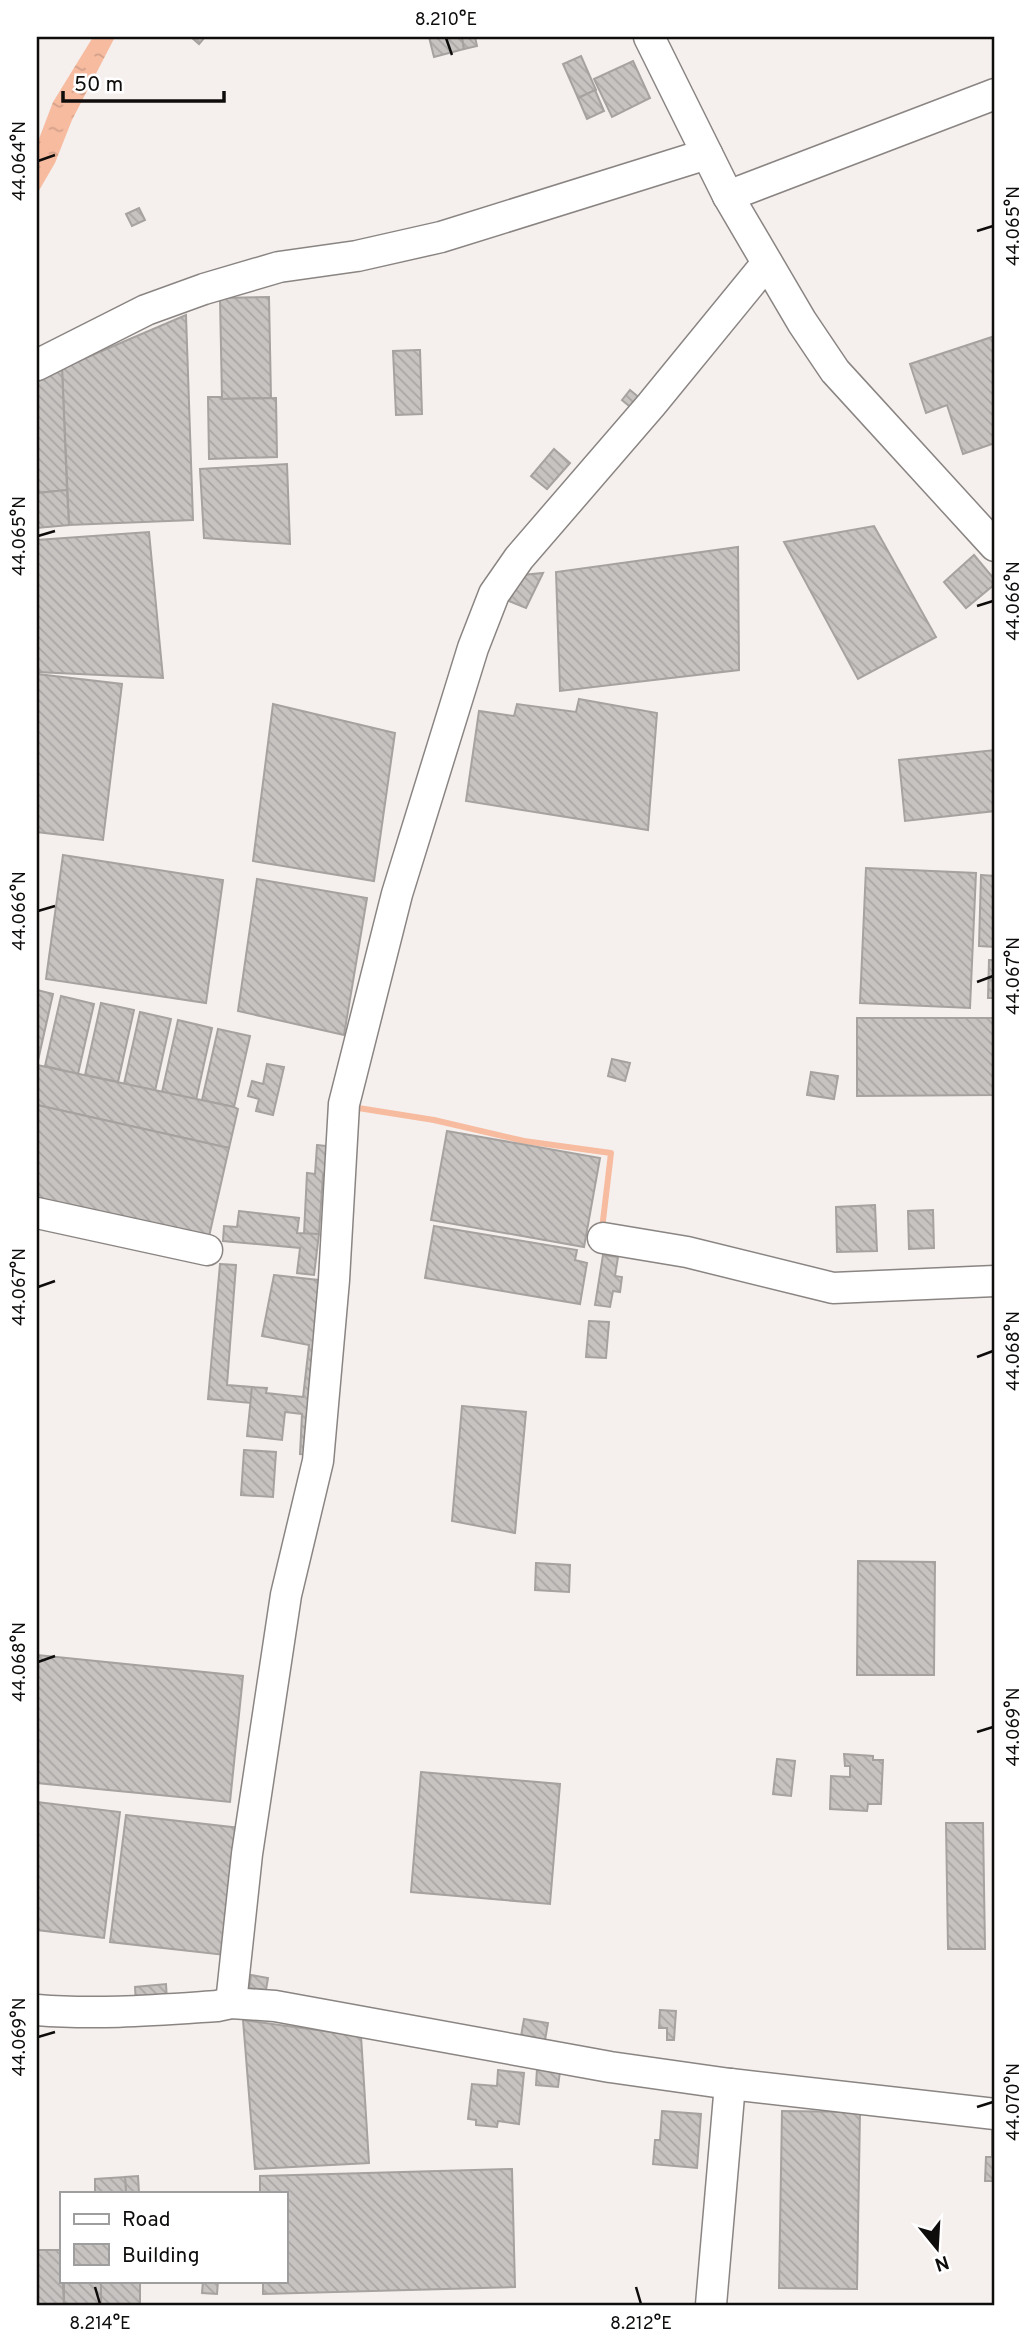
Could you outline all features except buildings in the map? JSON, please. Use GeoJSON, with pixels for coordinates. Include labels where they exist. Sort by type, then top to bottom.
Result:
{"type":"FeatureCollection","features":[{"type":"Feature","properties":{"kind":"street"},"geometry":{"type":"LineString","coordinates":[[649,37],[728,196],[802,323],[835,371],[995,546]]}},
{"type":"Feature","properties":{"kind":"street"},"geometry":{"type":"LineString","coordinates":[[728,196],[995,94]]}},
{"type":"Feature","properties":{"kind":"street"},"geometry":{"type":"LineString","coordinates":[[37,365],[146,310],[204,289],[279,267],[357,256],[441,237],[707,154]]}},
{"type":"Feature","properties":{"kind":"street"},"geometry":{"type":"LineString","coordinates":[[231,2003],[247,1854],[284,1608],[318,1461],[334,1280],[344,1104],[397,894],[473,648],[494,594],[519,558],[651,405],[766,263]]}},
{"type":"Feature","properties":{"kind":"street"},"geometry":{"type":"LineString","coordinates":[[37,1213],[207,1250]]}},
{"type":"Feature","properties":{"kind":"street"},"geometry":{"type":"LineString","coordinates":[[603,1238],[687,1252],[833,1288],[995,1281]]}},
{"type":"Feature","properties":{"kind":"street"},"geometry":{"type":"LineString","coordinates":[[37,2010],[75,2013],[130,2012],[231,2003],[275,2006],[610,2067],[730,2084],[995,2114]]}},
{"type":"Feature","properties":{"kind":"street"},"geometry":{"type":"LineString","coordinates":[[711,2305],[730,2084]]}},
{"type":"Feature","properties":{"kind":"water"},"geometry":{"type":"Polygon","coordinates":[[[93,37],[115,37],[72,120],[55,163],[37,194],[37,144],[53,102],[93,37]]]}},
{"type":"Feature","properties":{"kind":"waterway"},"geometry":{"type":"LineString","coordinates":[[352,1107],[434,1120],[524,1141],[611,1153],[602,1229]]}}]}
